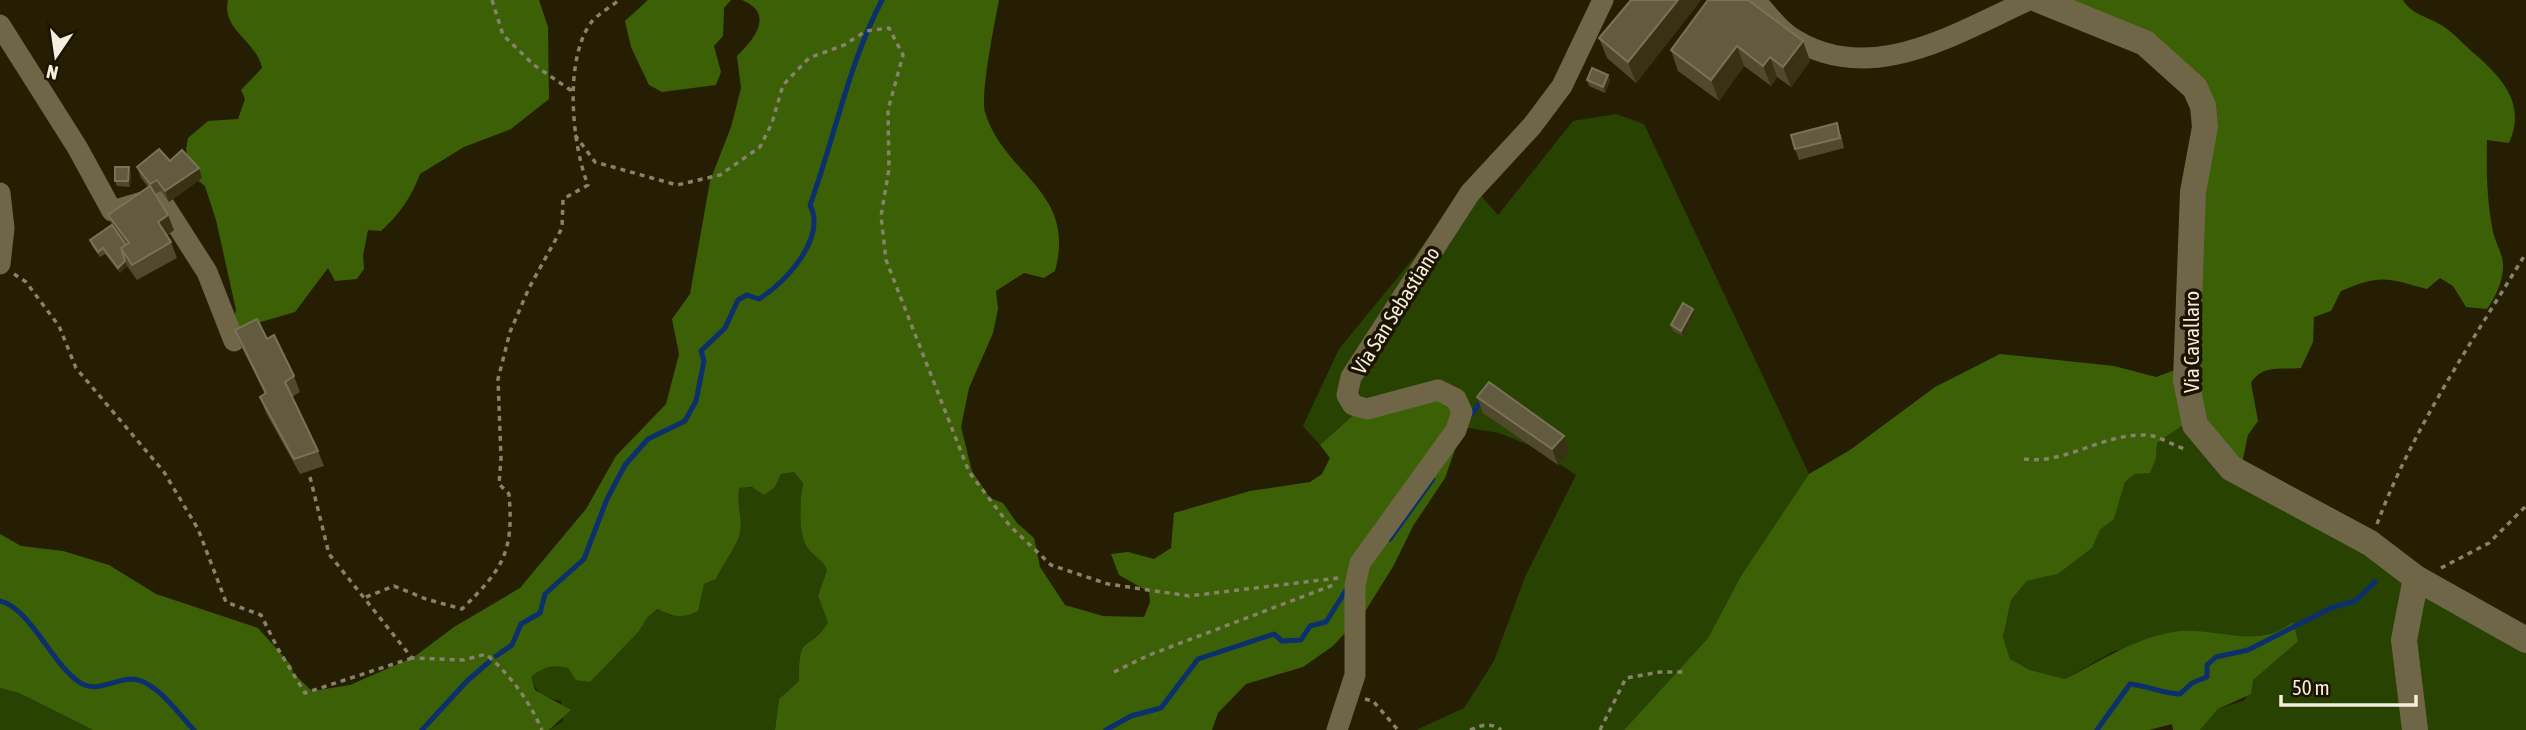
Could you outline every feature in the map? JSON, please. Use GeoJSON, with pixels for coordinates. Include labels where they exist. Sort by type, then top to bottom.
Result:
{"type":"FeatureCollection","features":[{"type":"Feature","properties":{"kind":"street","name":"Via San Sebastiano"},"geometry":{"type":"LineString","coordinates":[[1339,725],[1355,675],[1357,575],[1360,563],[1455,430],[1462,412],[1456,399],[1438,390],[1367,409],[1353,405],[1347,395],[1351,377],[1470,193],[1532,126],[1562,86],[1604,0]]}},
{"type":"Feature","properties":{"kind":"street"},"geometry":{"type":"LineString","coordinates":[[1755,0],[1787,34],[1833,57],[1878,60],[1952,38],[2029,0]]}},
{"type":"Feature","properties":{"kind":"street","name":"Via Cavallaro"},"geometry":{"type":"LineString","coordinates":[[2039,0],[2146,43],[2195,88],[2203,106],[2205,127],[2193,192],[2186,380],[2196,425],[2231,468],[2370,543],[2416,578],[2526,640]]}},
{"type":"Feature","properties":{"kind":"street"},"geometry":{"type":"LineString","coordinates":[[0,25],[77,147],[112,211],[159,197],[207,272],[234,341]]}},
{"type":"Feature","properties":{"kind":"street"},"geometry":{"type":"LineString","coordinates":[[0,193],[4,228],[4,267]]}},
{"type":"Feature","properties":{"kind":"street"},"geometry":{"type":"LineString","coordinates":[[2415,730],[2404,640],[2416,578]]}},
{"type":"Feature","properties":{"kind":"path"},"geometry":{"type":"LineString","coordinates":[[492,0],[503,35],[534,65],[572,91]]}},
{"type":"Feature","properties":{"kind":"path"},"geometry":{"type":"LineString","coordinates":[[366,597],[394,586],[426,600],[462,608],[494,578],[512,533],[509,494],[499,484],[501,458],[498,379],[510,332],[529,288],[562,228],[563,199],[588,185],[580,165],[572,91],[579,55],[590,24],[619,0]]}},
{"type":"Feature","properties":{"kind":"path"},"geometry":{"type":"LineString","coordinates":[[575,135],[595,162],[677,185],[720,175],[760,147],[772,123],[783,85],[808,58],[844,45],[866,31],[889,29],[903,55],[888,110],[889,169],[881,216],[886,260],[969,472],[1010,526],[1051,565],[1108,584],[1189,597],[1357,575]]}},
{"type":"Feature","properties":{"kind":"path"},"geometry":{"type":"LineString","coordinates":[[2370,543],[2390,489],[2450,379],[2526,253]]}},
{"type":"Feature","properties":{"kind":"path"},"geometry":{"type":"LineString","coordinates":[[4,267],[26,282],[59,326],[76,368],[164,472],[198,530],[226,602],[261,615],[305,693],[412,658],[464,660],[485,654],[506,672],[530,703],[542,730]]}},
{"type":"Feature","properties":{"kind":"path"},"geometry":{"type":"LineString","coordinates":[[2024,459],[2044,462],[2067,452],[2147,434],[2185,450],[2220,455]]}},
{"type":"Feature","properties":{"kind":"path"},"geometry":{"type":"LineString","coordinates":[[310,477],[328,554],[366,597],[412,658]]}},
{"type":"Feature","properties":{"kind":"path"},"geometry":{"type":"LineString","coordinates":[[2416,578],[2489,543],[2526,506]]}},
{"type":"Feature","properties":{"kind":"path"},"geometry":{"type":"LineString","coordinates":[[1114,671],[1357,575]]}},
{"type":"Feature","properties":{"kind":"path"},"geometry":{"type":"LineString","coordinates":[[1600,730],[1626,678],[1660,672],[1684,673]]}},
{"type":"Feature","properties":{"kind":"path"},"geometry":{"type":"LineString","coordinates":[[1339,725],[1364,699],[1373,701],[1398,730]]}},
{"type":"Feature","properties":{"kind":"path"},"geometry":{"type":"LineString","coordinates":[[1470,730],[1483,724],[1494,725],[1501,730]]}},
{"type":"Feature","properties":{"kind":"green space"},"geometry":{"type":"Polygon","coordinates":[[[228,0],[539,0],[548,27],[549,99],[511,129],[464,147],[420,174],[409,197],[394,218],[381,231],[368,230],[363,256],[364,269],[357,279],[335,281],[328,268],[295,312],[251,325],[229,335],[236,310],[216,220],[205,186],[191,175],[186,149],[188,138],[208,121],[238,119],[245,99],[241,90],[262,68],[254,50],[234,28],[227,10],[228,0]]]}},
{"type":"Feature","properties":{"kind":"green space"},"geometry":{"type":"Polygon","coordinates":[[[648,0],[731,0],[724,8],[723,36],[714,46],[721,72],[716,85],[662,92],[649,85],[631,47],[625,21],[648,0]]]}},
{"type":"Feature","properties":{"kind":"green space"},"geometry":{"type":"Polygon","coordinates":[[[742,0],[999,0],[986,75],[985,112],[994,134],[1048,202],[1056,221],[1059,244],[1055,271],[1044,278],[1024,273],[996,291],[998,309],[993,333],[969,388],[961,427],[972,471],[990,498],[1003,503],[1017,523],[1034,538],[1040,567],[1065,605],[1103,616],[1144,617],[1150,602],[1149,592],[1119,575],[1111,554],[1128,552],[1154,559],[1171,548],[1174,513],[1250,491],[1310,482],[1322,474],[1330,458],[1320,445],[1368,402],[1420,388],[1449,403],[1463,427],[1445,478],[1413,526],[1394,565],[1366,610],[1333,646],[1303,667],[1246,684],[1218,713],[1212,730],[775,730],[779,699],[799,681],[802,649],[828,623],[818,596],[827,570],[805,544],[800,518],[803,483],[794,472],[781,474],[775,487],[764,495],[752,487],[739,488],[739,538],[716,579],[704,584],[698,611],[678,616],[658,609],[590,682],[576,680],[568,668],[557,666],[544,669],[531,677],[535,690],[571,710],[549,730],[93,730],[19,693],[0,688],[0,534],[21,546],[63,551],[109,565],[156,594],[258,628],[292,666],[293,673],[312,691],[350,685],[414,657],[454,627],[520,588],[586,509],[616,456],[666,404],[679,354],[672,319],[690,294],[710,181],[731,127],[741,88],[737,56],[755,35],[760,20],[758,12],[742,0]]]}},
{"type":"Feature","properties":{"kind":"green space"},"geometry":{"type":"Polygon","coordinates":[[[2050,0],[2403,0],[2416,12],[2452,33],[2486,64],[2509,94],[2515,117],[2509,143],[2487,140],[2489,209],[2503,269],[2498,290],[2487,309],[2466,307],[2453,286],[2440,278],[2427,289],[2402,282],[2375,280],[2341,291],[2331,311],[2314,317],[2313,342],[2301,368],[2267,370],[2251,383],[2258,421],[2248,435],[2238,482],[2192,419],[2157,443],[2156,458],[2150,473],[2135,474],[2125,482],[2114,519],[2100,530],[2092,548],[2058,574],[2027,581],[2011,600],[2003,637],[2010,659],[2030,670],[2065,679],[2128,647],[2168,633],[2200,631],[2264,635],[2279,631],[2293,622],[2298,641],[2253,680],[2251,694],[2218,709],[2200,730],[2173,730],[2172,724],[2149,730],[1624,730],[1708,638],[1741,576],[1809,474],[1850,450],[1935,387],[2000,354],[2114,366],[2156,377],[2183,367],[2205,121],[2158,55],[2050,0]]]}},
{"type":"Feature","properties":{"kind":"green space"},"geometry":{"type":"Polygon","coordinates":[[[1616,114],[1644,124],[1809,474],[1741,576],[1708,638],[1624,730],[1416,730],[1464,708],[1494,661],[1525,577],[1576,475],[1534,447],[1499,433],[1463,427],[1368,402],[1320,445],[1303,426],[1339,349],[1412,260],[1469,182],[1498,215],[1573,121],[1616,114]]]}},
{"type":"Feature","properties":{"kind":"green space"},"geometry":{"type":"Polygon","coordinates":[[[2193,418],[2238,482],[2526,640],[2526,730],[2200,730],[2218,709],[2245,700],[2253,680],[2268,666],[2279,634],[2248,638],[2219,634],[2114,651],[2065,679],[2030,670],[2010,659],[2003,637],[2011,600],[2027,581],[2058,574],[2092,548],[2100,530],[2114,519],[2125,482],[2156,458],[2157,443],[2193,418]]]}},
{"type":"Feature","properties":{"kind":"green space"},"geometry":{"type":"Polygon","coordinates":[[[794,472],[803,483],[800,518],[805,544],[827,570],[818,596],[828,623],[802,649],[799,681],[779,699],[775,730],[549,730],[563,721],[561,701],[541,694],[530,677],[541,668],[555,664],[568,668],[629,640],[647,618],[659,609],[671,616],[699,597],[704,584],[716,579],[739,538],[741,522],[738,488],[775,487],[781,474],[794,472]]]}},
{"type":"Feature","properties":{"kind":"green space"},"geometry":{"type":"Polygon","coordinates":[[[0,688],[19,693],[93,730],[0,730],[0,688]]]}},
{"type":"Feature","properties":{"kind":"building"},"geometry":{"type":"Polygon","coordinates":[[[1631,0],[1678,0],[1628,62],[1599,38],[1631,0]]]}},
{"type":"Feature","properties":{"kind":"building"},"geometry":{"type":"Polygon","coordinates":[[[1708,0],[1748,0],[1803,41],[1783,67],[1770,57],[1763,66],[1737,46],[1711,80],[1671,50],[1708,0]]]}},
{"type":"Feature","properties":{"kind":"building"},"geometry":{"type":"Polygon","coordinates":[[[1592,68],[1608,75],[1603,87],[1587,80],[1592,68]]]}},
{"type":"Feature","properties":{"kind":"building"},"geometry":{"type":"Polygon","coordinates":[[[1837,123],[1840,138],[1795,149],[1791,135],[1837,123]]]}},
{"type":"Feature","properties":{"kind":"building"},"geometry":{"type":"Polygon","coordinates":[[[159,149],[170,161],[182,150],[199,168],[165,191],[157,180],[150,184],[137,167],[159,149]]]}},
{"type":"Feature","properties":{"kind":"building"},"geometry":{"type":"Polygon","coordinates":[[[115,167],[129,167],[128,181],[115,181],[115,167]]]}},
{"type":"Feature","properties":{"kind":"building"},"geometry":{"type":"Polygon","coordinates":[[[150,186],[168,215],[158,222],[171,242],[132,265],[121,248],[129,243],[108,215],[150,186]]]}},
{"type":"Feature","properties":{"kind":"building"},"geometry":{"type":"Polygon","coordinates":[[[112,225],[126,245],[121,248],[125,261],[118,268],[103,248],[98,252],[90,240],[112,225]]]}},
{"type":"Feature","properties":{"kind":"building"},"geometry":{"type":"Polygon","coordinates":[[[1683,303],[1693,309],[1681,331],[1671,325],[1683,303]]]}},
{"type":"Feature","properties":{"kind":"building"},"geometry":{"type":"Polygon","coordinates":[[[257,319],[267,339],[274,335],[294,376],[285,382],[318,451],[294,459],[260,397],[266,393],[235,330],[257,319]]]}},
{"type":"Feature","properties":{"kind":"building"},"geometry":{"type":"Polygon","coordinates":[[[1489,382],[1564,436],[1552,449],[1477,397],[1489,382]]]}},
{"type":"Feature","properties":{"kind":"waterway"},"geometry":{"type":"LineString","coordinates":[[496,656],[512,645],[521,624],[540,613],[545,594],[584,559],[607,499],[625,465],[648,439],[685,421],[696,401],[704,361],[701,351],[725,328],[738,300],[747,295],[759,299],[780,282],[801,258],[813,231],[814,218],[810,205],[860,50],[882,0]]}},
{"type":"Feature","properties":{"kind":"waterway"},"geometry":{"type":"LineString","coordinates":[[1470,416],[1483,399]]}},
{"type":"Feature","properties":{"kind":"waterway"},"geometry":{"type":"LineString","coordinates":[[1390,539],[1433,479]]}},
{"type":"Feature","properties":{"kind":"waterway"},"geometry":{"type":"LineString","coordinates":[[2097,730],[2130,684],[2180,694],[2192,683],[2207,677],[2207,665],[2216,657],[2248,650],[2331,608],[2355,601],[2375,582]]}},
{"type":"Feature","properties":{"kind":"waterway"},"geometry":{"type":"LineString","coordinates":[[1106,730],[1131,716],[1161,708],[1198,659],[1274,634],[1282,641],[1301,640],[1310,626],[1326,622],[1348,587]]}},
{"type":"Feature","properties":{"kind":"waterway"},"geometry":{"type":"LineString","coordinates":[[0,601],[21,614],[69,674],[79,682],[92,687],[132,679],[141,681],[158,691],[194,730]]}},
{"type":"Feature","properties":{"kind":"waterway"},"geometry":{"type":"LineString","coordinates":[[422,730],[467,681],[489,662]]}}]}
